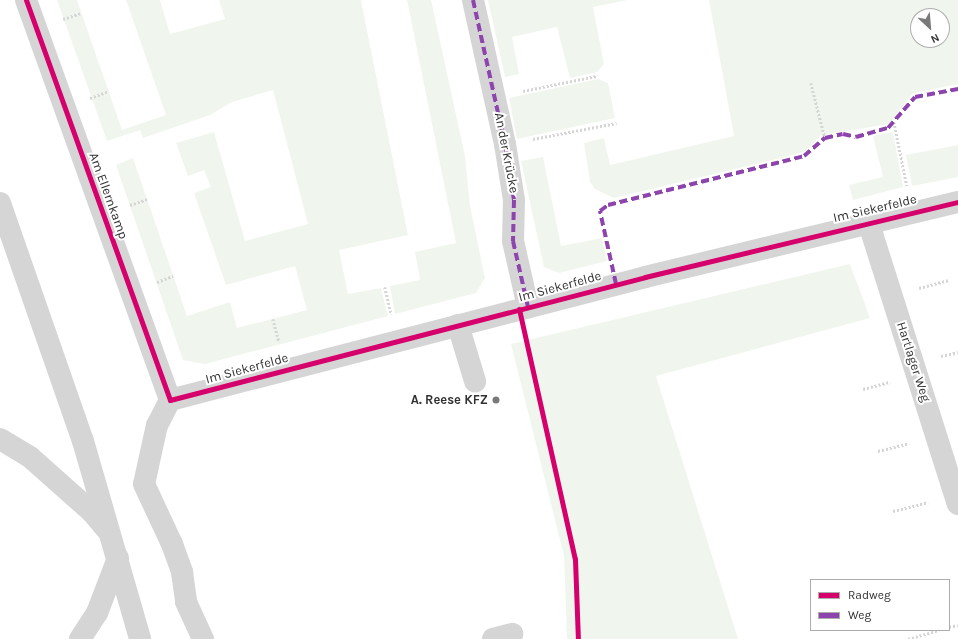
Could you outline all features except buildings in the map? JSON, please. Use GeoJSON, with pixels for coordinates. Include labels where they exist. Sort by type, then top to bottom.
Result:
{"type":"FeatureCollection","features":[{"type":"Feature","properties":{"kind":"street","name":"Am Ellernkamp"},"geometry":{"type":"LineString","coordinates":[[26,0],[170,400]]}},
{"type":"Feature","properties":{"kind":"street","name":"An der Krücke"},"geometry":{"type":"LineString","coordinates":[[473,0],[505,144],[514,200],[513,242],[523,308]]}},
{"type":"Feature","properties":{"kind":"street","name":"Im Siekerfelde"},"geometry":{"type":"LineString","coordinates":[[170,400],[523,308],[868,221],[958,202]]}},
{"type":"Feature","properties":{"kind":"street"},"geometry":{"type":"LineString","coordinates":[[0,203],[83,441],[118,558],[140,639]]}},
{"type":"Feature","properties":{"kind":"street","name":"Hartlager Weg"},"geometry":{"type":"LineString","coordinates":[[868,221],[957,499]]}},
{"type":"Feature","properties":{"kind":"street"},"geometry":{"type":"LineString","coordinates":[[458,325],[475,381]]}},
{"type":"Feature","properties":{"kind":"street"},"geometry":{"type":"LineString","coordinates":[[170,400],[157,425],[144,484],[172,544],[182,572],[186,602],[203,639]]}},
{"type":"Feature","properties":{"kind":"street"},"geometry":{"type":"LineString","coordinates":[[0,439],[30,457],[67,488],[111,536]]}},
{"type":"Feature","properties":{"kind":"street"},"geometry":{"type":"LineString","coordinates":[[80,639],[97,612],[118,558]]}},
{"type":"Feature","properties":{"kind":"street"},"geometry":{"type":"LineString","coordinates":[[130,603],[130,639]]}},
{"type":"Feature","properties":{"kind":"path"},"geometry":{"type":"LineString","coordinates":[[495,96],[597,76]]}},
{"type":"Feature","properties":{"kind":"path"},"geometry":{"type":"LineString","coordinates":[[811,83],[825,138]]}},
{"type":"Feature","properties":{"kind":"path"},"geometry":{"type":"LineString","coordinates":[[894,122],[912,212]]}},
{"type":"Feature","properties":{"kind":"path"},"geometry":{"type":"LineString","coordinates":[[505,144],[616,123]]}},
{"type":"Feature","properties":{"kind":"path"},"geometry":{"type":"LineString","coordinates":[[523,308],[576,559],[578,639]]}},
{"type":"Feature","properties":{"kind":"path"},"geometry":{"type":"LineString","coordinates":[[894,510],[957,499]]}},
{"type":"Feature","properties":{"kind":"path"},"geometry":{"type":"LineString","coordinates":[[908,639],[936,631]]}},
{"type":"Feature","properties":{"kind":"shaded area"},"geometry":{"type":"Polygon","coordinates":[[[57,0],[77,0],[122,130],[166,115],[126,0],[160,0],[170,34],[225,19],[219,0],[361,0],[408,235],[339,250],[348,294],[381,288],[388,316],[205,364],[183,360],[116,165],[133,158],[187,316],[230,302],[237,328],[307,310],[295,266],[226,285],[194,193],[211,187],[204,170],[188,176],[176,143],[214,132],[245,241],[308,224],[273,90],[232,102],[210,115],[143,138],[140,130],[107,141],[57,0]]]}},
{"type":"Feature","properties":{"kind":"shaded area"},"geometry":{"type":"Polygon","coordinates":[[[407,0],[431,0],[465,156],[470,206],[485,278],[476,293],[395,314],[390,286],[420,280],[415,252],[456,243],[407,0]]]}},
{"type":"Feature","properties":{"kind":"shaded area"},"geometry":{"type":"Polygon","coordinates":[[[488,0],[627,0],[593,7],[604,64],[597,72],[570,78],[557,27],[512,37],[519,74],[505,77],[488,0]]]}},
{"type":"Feature","properties":{"kind":"shaded area"},"geometry":{"type":"Polygon","coordinates":[[[709,0],[958,0],[958,84],[913,93],[889,124],[821,135],[807,150],[797,154],[614,198],[595,189],[590,182],[584,143],[604,138],[610,165],[734,136],[709,0]]]}},
{"type":"Feature","properties":{"kind":"shaded area"},"geometry":{"type":"Polygon","coordinates":[[[598,79],[608,83],[615,118],[517,139],[509,98],[598,79]]]}},
{"type":"Feature","properties":{"kind":"shaded area"},"geometry":{"type":"Polygon","coordinates":[[[893,132],[903,187],[853,200],[849,185],[883,177],[873,136],[893,132]]]}},
{"type":"Feature","properties":{"kind":"shaded area"},"geometry":{"type":"Polygon","coordinates":[[[958,145],[958,177],[912,186],[906,155],[958,145]]]}},
{"type":"Feature","properties":{"kind":"shaded area"},"geometry":{"type":"Polygon","coordinates":[[[543,157],[561,246],[602,238],[607,261],[559,273],[544,267],[521,161],[543,157]]]}},
{"type":"Feature","properties":{"kind":"shaded area"},"geometry":{"type":"Polygon","coordinates":[[[850,264],[870,318],[656,376],[738,639],[567,639],[564,556],[511,344],[850,264]]]}},
{"type":"Feature","properties":{"kind":"marked path"},"geometry":{"type":"LineString","coordinates":[[473,0],[505,144],[514,200],[513,241],[528,307]]}},
{"type":"Feature","properties":{"kind":"marked path"},"geometry":{"type":"LineString","coordinates":[[616,284],[600,211],[608,205],[804,156],[825,138],[843,134],[856,137],[888,128],[915,97],[958,89]]}},
{"type":"Feature","properties":{"kind":"cycle path"},"geometry":{"type":"LineString","coordinates":[[26,0],[170,400],[645,277],[958,202]]}},
{"type":"Feature","properties":{"kind":"cycle path"},"geometry":{"type":"LineString","coordinates":[[519,309],[575,559],[578,639]]}},
{"type":"Feature","properties":{"kind":"place","name":"A. Reese KFZ"},"geometry":{"type":"Point","coordinates":[496,400]}}]}
